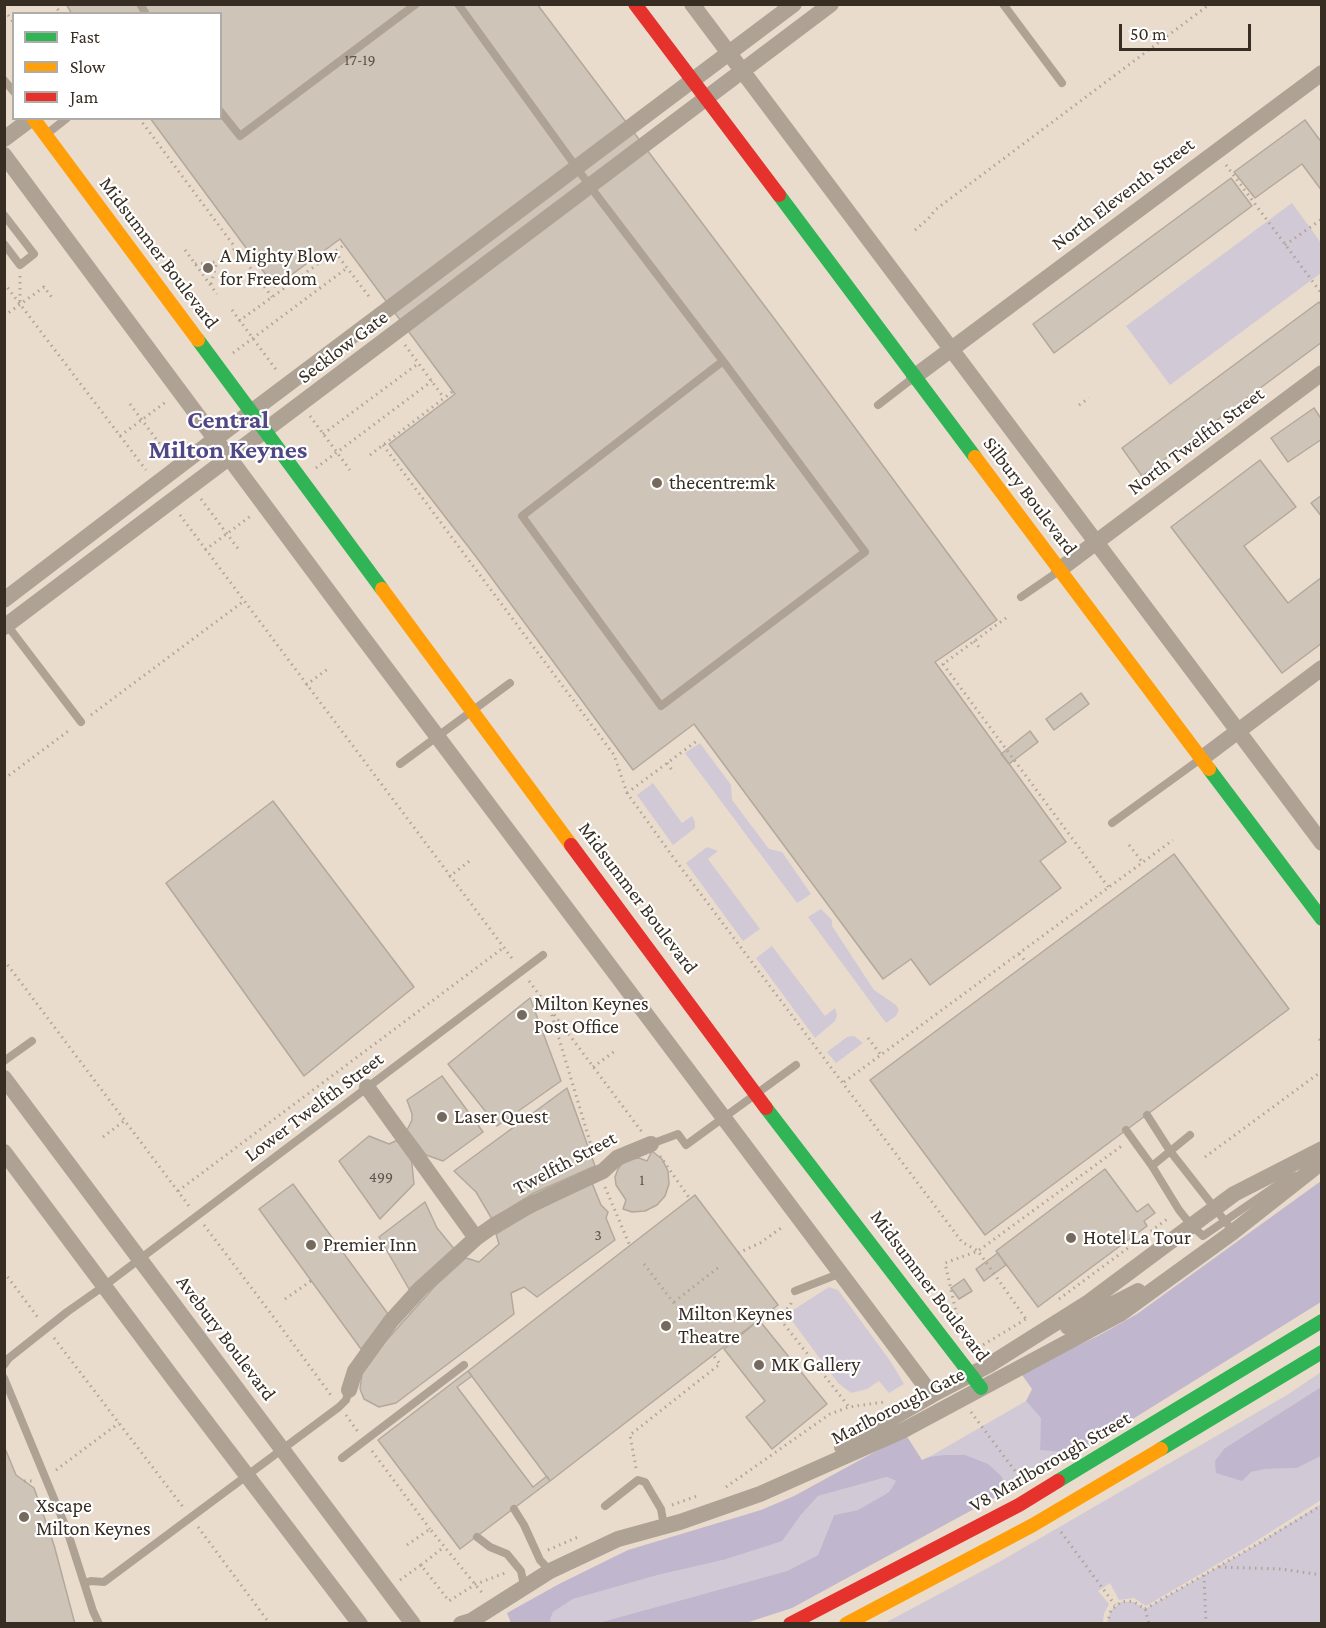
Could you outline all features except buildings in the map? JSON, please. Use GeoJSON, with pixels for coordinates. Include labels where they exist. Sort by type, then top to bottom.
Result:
{"type":"FeatureCollection","features":[{"type":"Feature","properties":{"kind":"street"},"geometry":{"type":"LineString","coordinates":[[635,4],[693,81]]}},
{"type":"Feature","properties":{"kind":"street"},"geometry":{"type":"LineString","coordinates":[[692,4],[729,54],[793,6]]}},
{"type":"Feature","properties":{"kind":"street"},"geometry":{"type":"LineString","coordinates":[[742,71],[831,4]]}},
{"type":"Feature","properties":{"kind":"street","name":"Secklow Gate"},"geometry":{"type":"LineString","coordinates":[[215,439],[729,54]]}},
{"type":"Feature","properties":{"kind":"street","name":"Silbury Boulevard"},"geometry":{"type":"LineString","coordinates":[[729,54],[1322,843]]}},
{"type":"Feature","properties":{"kind":"street","name":"Secklow Gate"},"geometry":{"type":"LineString","coordinates":[[6,626],[742,71]]}},
{"type":"Feature","properties":{"kind":"street","name":"North Eleventh Street"},"geometry":{"type":"LineString","coordinates":[[914,377],[1322,73]]}},
{"type":"Feature","properties":{"kind":"street","name":"Silbury Boulevard"},"geometry":{"type":"LineString","coordinates":[[693,81],[1322,919]]}},
{"type":"Feature","properties":{"kind":"street"},"geometry":{"type":"LineString","coordinates":[[4,140],[29,120]]}},
{"type":"Feature","properties":{"kind":"street","name":"Midsummer Boulevard"},"geometry":{"type":"LineString","coordinates":[[34,120],[756,1094],[976,1381]]}},
{"type":"Feature","properties":{"kind":"street"},"geometry":{"type":"LineString","coordinates":[[4,155],[437,737],[932,1395]]}},
{"type":"Feature","properties":{"kind":"street","name":"North Twelfth Street"},"geometry":{"type":"LineString","coordinates":[[1059,570],[1322,373]]}},
{"type":"Feature","properties":{"kind":"street"},"geometry":{"type":"LineString","coordinates":[[4,600],[215,439]]}},
{"type":"Feature","properties":{"kind":"street"},"geometry":{"type":"LineString","coordinates":[[1201,759],[1322,668]]}},
{"type":"Feature","properties":{"kind":"street","name":"Avebury Boulevard"},"geometry":{"type":"LineString","coordinates":[[4,1078],[413,1623]]}},
{"type":"Feature","properties":{"kind":"street"},"geometry":{"type":"LineString","coordinates":[[367,1087],[476,1238]]}},
{"type":"Feature","properties":{"kind":"street","name":"Twelfth Street"},"geometry":{"type":"LineString","coordinates":[[349,1390],[355,1371],[392,1321],[421,1288],[476,1238],[534,1203],[600,1173],[617,1158],[651,1144]]}},
{"type":"Feature","properties":{"kind":"street","name":"Marlborough Gate"},"geometry":{"type":"LineString","coordinates":[[1224,1220],[1234,1194],[1322,1149]]}},
{"type":"Feature","properties":{"kind":"street"},"geometry":{"type":"LineString","coordinates":[[4,1152],[360,1623]]}},
{"type":"Feature","properties":{"kind":"street","name":"Marlborough Gate"},"geometry":{"type":"LineString","coordinates":[[897,1424],[932,1395],[976,1381],[990,1365],[1010,1361],[1120,1314],[1174,1274],[1224,1220],[1319,1164]]}},
{"type":"Feature","properties":{"kind":"street","name":"Marlborough Gate"},"geometry":{"type":"LineString","coordinates":[[467,1623],[550,1571],[618,1539],[760,1494],[897,1424],[1010,1361],[1191,1226],[1224,1220]]}},
{"type":"Feature","properties":{"kind":"street","name":"V8 Marlborough Street"},"geometry":{"type":"LineString","coordinates":[[790,1623],[1019,1505],[1322,1321]]}},
{"type":"Feature","properties":{"kind":"street"},"geometry":{"type":"LineString","coordinates":[[846,1623],[1034,1525],[1322,1352]]}},
{"type":"Feature","properties":{"kind":"lane"},"geometry":{"type":"LineString","coordinates":[[222,114],[240,136],[416,4]]}},
{"type":"Feature","properties":{"kind":"lane"},"geometry":{"type":"LineString","coordinates":[[458,4],[590,186],[723,361],[865,552],[662,706],[522,516],[723,361]]}},
{"type":"Feature","properties":{"kind":"lane"},"geometry":{"type":"LineString","coordinates":[[1003,4],[1062,83]]}},
{"type":"Feature","properties":{"kind":"lane"},"geometry":{"type":"LineString","coordinates":[[45,135],[64,120]]}},
{"type":"Feature","properties":{"kind":"lane"},"geometry":{"type":"LineString","coordinates":[[4,215],[34,254],[20,265],[4,244]]}},
{"type":"Feature","properties":{"kind":"lane"},"geometry":{"type":"LineString","coordinates":[[878,405],[914,377]]}},
{"type":"Feature","properties":{"kind":"lane"},"geometry":{"type":"LineString","coordinates":[[1021,597],[1059,570]]}},
{"type":"Feature","properties":{"kind":"lane"},"geometry":{"type":"LineString","coordinates":[[6,626],[81,722]]}},
{"type":"Feature","properties":{"kind":"lane"},"geometry":{"type":"LineString","coordinates":[[400,764],[510,683]]}},
{"type":"Feature","properties":{"kind":"lane"},"geometry":{"type":"LineString","coordinates":[[1112,823],[1201,759]]}},
{"type":"Feature","properties":{"kind":"lane","name":"Lower Twelfth Street"},"geometry":{"type":"LineString","coordinates":[[4,1365],[9,1358],[46,1328],[543,955]]}},
{"type":"Feature","properties":{"kind":"lane"},"geometry":{"type":"LineString","coordinates":[[4,1061],[32,1041]]}},
{"type":"Feature","properties":{"kind":"lane"},"geometry":{"type":"LineString","coordinates":[[724,1118],[796,1065]]}},
{"type":"Feature","properties":{"kind":"lane"},"geometry":{"type":"LineString","coordinates":[[1147,1115],[1170,1151],[1224,1220]]}},
{"type":"Feature","properties":{"kind":"lane","name":"Twelfth Street"},"geometry":{"type":"LineString","coordinates":[[651,1144],[678,1134],[686,1145],[724,1118]]}},
{"type":"Feature","properties":{"kind":"lane"},"geometry":{"type":"LineString","coordinates":[[1126,1131],[1191,1226]]}},
{"type":"Feature","properties":{"kind":"lane"},"geometry":{"type":"LineString","coordinates":[[1152,1166],[1190,1135]]}},
{"type":"Feature","properties":{"kind":"lane"},"geometry":{"type":"LineString","coordinates":[[795,1291],[841,1273]]}},
{"type":"Feature","properties":{"kind":"lane"},"geometry":{"type":"LineString","coordinates":[[342,1458],[464,1365]]}},
{"type":"Feature","properties":{"kind":"lane"},"geometry":{"type":"LineString","coordinates":[[4,1378],[47,1477],[99,1623]]}},
{"type":"Feature","properties":{"kind":"lane","name":"Twelfth Street"},"geometry":{"type":"LineString","coordinates":[[85,1583],[104,1582],[339,1407],[346,1400],[349,1390]]}},
{"type":"Feature","properties":{"kind":"lane"},"geometry":{"type":"LineString","coordinates":[[605,1506],[638,1480],[645,1482],[661,1509],[664,1526]]}},
{"type":"Feature","properties":{"kind":"lane"},"geometry":{"type":"LineString","coordinates":[[514,1509],[540,1560],[550,1571]]}},
{"type":"Feature","properties":{"kind":"lane"},"geometry":{"type":"LineString","coordinates":[[477,1537],[490,1547],[507,1554],[519,1568],[524,1586]]}},
{"type":"Feature","properties":{"kind":"path"},"geometry":{"type":"LineString","coordinates":[[915,230],[935,210],[1210,4]]}},
{"type":"Feature","properties":{"kind":"path"},"geometry":{"type":"LineString","coordinates":[[8,15],[12,20]]}},
{"type":"Feature","properties":{"kind":"path"},"geometry":{"type":"LineString","coordinates":[[141,120],[272,297]]}},
{"type":"Feature","properties":{"kind":"path"},"geometry":{"type":"LineString","coordinates":[[1216,151],[1322,294]]}},
{"type":"Feature","properties":{"kind":"path"},"geometry":{"type":"LineString","coordinates":[[1285,245],[1322,219]]}},
{"type":"Feature","properties":{"kind":"path"},"geometry":{"type":"LineString","coordinates":[[239,321],[344,245]]}},
{"type":"Feature","properties":{"kind":"path"},"geometry":{"type":"LineString","coordinates":[[195,264],[217,262],[236,248]]}},
{"type":"Feature","properties":{"kind":"path"},"geometry":{"type":"LineString","coordinates":[[185,250],[217,294]]}},
{"type":"Feature","properties":{"kind":"path"},"geometry":{"type":"LineString","coordinates":[[335,252],[370,299]]}},
{"type":"Feature","properties":{"kind":"path"},"geometry":{"type":"LineString","coordinates":[[210,285],[217,262]]}},
{"type":"Feature","properties":{"kind":"path"},"geometry":{"type":"LineString","coordinates":[[20,265],[20,304]]}},
{"type":"Feature","properties":{"kind":"path"},"geometry":{"type":"LineString","coordinates":[[226,358],[347,268]]}},
{"type":"Feature","properties":{"kind":"path"},"geometry":{"type":"LineString","coordinates":[[4,283],[146,471]]}},
{"type":"Feature","properties":{"kind":"path"},"geometry":{"type":"LineString","coordinates":[[4,316],[44,287],[53,299]]}},
{"type":"Feature","properties":{"kind":"path"},"geometry":{"type":"LineString","coordinates":[[232,310],[277,371]]}},
{"type":"Feature","properties":{"kind":"path"},"geometry":{"type":"LineString","coordinates":[[404,343],[444,398]]}},
{"type":"Feature","properties":{"kind":"path"},"geometry":{"type":"LineString","coordinates":[[323,434],[419,363]]}},
{"type":"Feature","properties":{"kind":"path"},"geometry":{"type":"LineString","coordinates":[[312,471],[432,381]]}},
{"type":"Feature","properties":{"kind":"path"},"geometry":{"type":"LineString","coordinates":[[369,455],[452,392]]}},
{"type":"Feature","properties":{"kind":"path"},"geometry":{"type":"LineString","coordinates":[[1079,405],[1089,398]]}},
{"type":"Feature","properties":{"kind":"path"},"geometry":{"type":"LineString","coordinates":[[120,436],[168,401]]}},
{"type":"Feature","properties":{"kind":"path"},"geometry":{"type":"LineString","coordinates":[[130,404],[168,456]]}},
{"type":"Feature","properties":{"kind":"path"},"geometry":{"type":"LineString","coordinates":[[308,414],[350,470]]}},
{"type":"Feature","properties":{"kind":"path"},"geometry":{"type":"LineString","coordinates":[[383,445],[614,755],[627,793],[962,1242],[978,1251],[1026,1319]]}},
{"type":"Feature","properties":{"kind":"path"},"geometry":{"type":"LineString","coordinates":[[200,498],[239,550]]}},
{"type":"Feature","properties":{"kind":"path"},"geometry":{"type":"LineString","coordinates":[[178,514],[449,877],[549,1006],[690,1199]]}},
{"type":"Feature","properties":{"kind":"path"},"geometry":{"type":"LineString","coordinates":[[205,550],[252,515]]}},
{"type":"Feature","properties":{"kind":"path"},"geometry":{"type":"LineString","coordinates":[[4,779],[244,601]]}},
{"type":"Feature","properties":{"kind":"path"},"geometry":{"type":"LineString","coordinates":[[1006,618],[943,664],[1109,888]]}},
{"type":"Feature","properties":{"kind":"path"},"geometry":{"type":"LineString","coordinates":[[974,641],[979,647]]}},
{"type":"Feature","properties":{"kind":"path"},"geometry":{"type":"LineString","coordinates":[[306,685],[328,668]]}},
{"type":"Feature","properties":{"kind":"path"},"geometry":{"type":"LineString","coordinates":[[627,793],[698,740]]}},
{"type":"Feature","properties":{"kind":"path"},"geometry":{"type":"LineString","coordinates":[[667,763],[674,773]]}},
{"type":"Feature","properties":{"kind":"path"},"geometry":{"type":"LineString","coordinates":[[844,1082],[1173,840]]}},
{"type":"Feature","properties":{"kind":"path"},"geometry":{"type":"LineString","coordinates":[[1129,845],[1143,863]]}},
{"type":"Feature","properties":{"kind":"path"},"geometry":{"type":"LineString","coordinates":[[449,877],[472,860]]}},
{"type":"Feature","properties":{"kind":"path"},"geometry":{"type":"LineString","coordinates":[[177,1191],[503,948]]}},
{"type":"Feature","properties":{"kind":"path"},"geometry":{"type":"LineString","coordinates":[[1019,954],[1027,963]]}},
{"type":"Feature","properties":{"kind":"path"},"geometry":{"type":"LineString","coordinates":[[4,960],[270,1311],[430,1529],[476,1584]]}},
{"type":"Feature","properties":{"kind":"path"},"geometry":{"type":"LineString","coordinates":[[549,1006],[600,1173],[630,1246]]}},
{"type":"Feature","properties":{"kind":"path"},"geometry":{"type":"LineString","coordinates":[[868,1038],[881,1055]]}},
{"type":"Feature","properties":{"kind":"path"},"geometry":{"type":"LineString","coordinates":[[593,1067],[615,1051]]}},
{"type":"Feature","properties":{"kind":"path"},"geometry":{"type":"LineString","coordinates":[[1205,1157],[1322,1071]]}},
{"type":"Feature","properties":{"kind":"path"},"geometry":{"type":"LineString","coordinates":[[103,1137],[124,1121]]}},
{"type":"Feature","properties":{"kind":"path"},"geometry":{"type":"LineString","coordinates":[[957,1321],[945,1263],[978,1251],[1132,1138]]}},
{"type":"Feature","properties":{"kind":"path"},"geometry":{"type":"LineString","coordinates":[[1058,1299],[1179,1210]]}},
{"type":"Feature","properties":{"kind":"path"},"geometry":{"type":"LineString","coordinates":[[738,1252],[760,1243],[798,1216]]}},
{"type":"Feature","properties":{"kind":"path"},"geometry":{"type":"LineString","coordinates":[[644,1264],[700,1337]]}},
{"type":"Feature","properties":{"kind":"path"},"geometry":{"type":"LineString","coordinates":[[674,1302],[719,1268]]}},
{"type":"Feature","properties":{"kind":"path"},"geometry":{"type":"LineString","coordinates":[[4,1272],[270,1623]]}},
{"type":"Feature","properties":{"kind":"path"},"geometry":{"type":"LineString","coordinates":[[285,1299],[311,1281]]}},
{"type":"Feature","properties":{"kind":"path"},"geometry":{"type":"LineString","coordinates":[[778,1317],[790,1306],[795,1291]]}},
{"type":"Feature","properties":{"kind":"path"},"geometry":{"type":"LineString","coordinates":[[773,1310],[849,1407]]}},
{"type":"Feature","properties":{"kind":"path"},"geometry":{"type":"LineString","coordinates":[[979,1349],[1033,1316]]}},
{"type":"Feature","properties":{"kind":"path"},"geometry":{"type":"LineString","coordinates":[[638,1480],[630,1435],[720,1364],[713,1355]]}},
{"type":"Feature","properties":{"kind":"path"},"geometry":{"type":"LineString","coordinates":[[718,1489],[727,1486],[830,1414],[849,1407],[886,1402]]}},
{"type":"Feature","properties":{"kind":"path"},"geometry":{"type":"LineString","coordinates":[[968,1408],[979,1424]]}},
{"type":"Feature","properties":{"kind":"path"},"geometry":{"type":"LineString","coordinates":[[24,1481],[38,1481],[47,1477],[119,1423]]}},
{"type":"Feature","properties":{"kind":"path"},"geometry":{"type":"LineString","coordinates":[[661,1509],[708,1492]]}},
{"type":"Feature","properties":{"kind":"path"},"geometry":{"type":"LineString","coordinates":[[1145,1609],[1322,1505]]}},
{"type":"Feature","properties":{"kind":"path"},"geometry":{"type":"LineString","coordinates":[[407,1545],[430,1529]]}},
{"type":"Feature","properties":{"kind":"path"},"geometry":{"type":"LineString","coordinates":[[394,1584],[444,1547]]}},
{"type":"Feature","properties":{"kind":"path"},"geometry":{"type":"LineString","coordinates":[[421,1565],[448,1601],[476,1584],[519,1568]]}},
{"type":"Feature","properties":{"kind":"path"},"geometry":{"type":"LineString","coordinates":[[1218,1567],[1281,1569],[1322,1575]]}},
{"type":"Feature","properties":{"kind":"path"},"geometry":{"type":"LineString","coordinates":[[1204,1575],[1206,1623]]}},
{"type":"Feature","properties":{"kind":"path"},"geometry":{"type":"LineString","coordinates":[[1105,1591],[1115,1605]]}},
{"type":"Feature","properties":{"kind":"path"},"geometry":{"type":"LineString","coordinates":[[1107,1623],[1107,1616],[1115,1605],[1128,1601],[1145,1609],[1149,1623]]}},
{"type":"Feature","properties":{"kind":"shaded area"},"geometry":{"type":"Polygon","coordinates":[[[1292,203],[1321,243],[1321,273],[1170,385],[1126,326],[1292,203]]]}},
{"type":"Feature","properties":{"kind":"shaded area"},"geometry":{"type":"Polygon","coordinates":[[[700,743],[731,785],[732,800],[769,849],[782,852],[811,894],[797,903],[685,753],[700,743]]]}},
{"type":"Feature","properties":{"kind":"shaded area"},"geometry":{"type":"Polygon","coordinates":[[[653,783],[682,823],[692,816],[695,822],[695,828],[673,845],[637,795],[653,783]]]}},
{"type":"Feature","properties":{"kind":"shaded area"},"geometry":{"type":"Polygon","coordinates":[[[707,847],[718,851],[708,859],[760,929],[743,941],[686,863],[707,847]]]}},
{"type":"Feature","properties":{"kind":"shaded area"},"geometry":{"type":"Polygon","coordinates":[[[821,909],[832,920],[832,926],[874,990],[896,1005],[899,1010],[896,1016],[886,1023],[808,917],[821,909]]]}},
{"type":"Feature","properties":{"kind":"shaded area"},"geometry":{"type":"Polygon","coordinates":[[[772,946],[825,1016],[835,1008],[837,1015],[835,1021],[815,1038],[756,958],[772,946]]]}},
{"type":"Feature","properties":{"kind":"shaded area"},"geometry":{"type":"Polygon","coordinates":[[[854,1036],[863,1043],[836,1063],[827,1052],[847,1037],[854,1036]]]}},
{"type":"Feature","properties":{"kind":"shaded area"},"geometry":{"type":"Polygon","coordinates":[[[1321,1181],[1321,1302],[1078,1453],[1040,1450],[1041,1418],[1026,1401],[1032,1389],[1020,1372],[1098,1336],[1137,1314],[1321,1181]]]}},
{"type":"Feature","properties":{"kind":"shaded area"},"geometry":{"type":"Polygon","coordinates":[[[829,1287],[838,1290],[891,1362],[904,1384],[889,1393],[879,1381],[867,1389],[851,1393],[838,1383],[787,1314],[829,1287]]]}},
{"type":"Feature","properties":{"kind":"shaded area"},"geometry":{"type":"Polygon","coordinates":[[[1321,1372],[1321,1387],[1225,1448],[1251,1472],[1297,1468],[1321,1456],[1321,1500],[1146,1606],[1134,1598],[1119,1600],[1110,1583],[1098,1591],[1109,1604],[1104,1613],[1103,1623],[883,1624],[999,1562],[1287,1395],[1321,1372]]]}},
{"type":"Feature","properties":{"kind":"shaded area"},"geometry":{"type":"Polygon","coordinates":[[[1321,1387],[1321,1456],[1297,1468],[1251,1472],[1242,1481],[1216,1473],[1215,1461],[1225,1448],[1321,1387]]]}},
{"type":"Feature","properties":{"kind":"shaded area"},"geometry":{"type":"Polygon","coordinates":[[[1026,1401],[1042,1418],[1040,1449],[1078,1453],[1007,1491],[1002,1477],[929,1457],[1026,1401]]]}},
{"type":"Feature","properties":{"kind":"shaded area"},"geometry":{"type":"Polygon","coordinates":[[[906,1435],[922,1460],[945,1455],[965,1455],[988,1464],[1002,1477],[1007,1491],[792,1608],[746,1623],[598,1623],[787,1571],[818,1555],[834,1515],[858,1510],[889,1492],[896,1481],[887,1477],[818,1496],[782,1541],[723,1560],[658,1575],[573,1599],[553,1612],[550,1620],[553,1623],[511,1623],[507,1613],[628,1550],[761,1510],[794,1496],[906,1435]]]}},
{"type":"Feature","properties":{"kind":"shaded area"},"geometry":{"type":"Polygon","coordinates":[[[887,1477],[896,1481],[889,1492],[858,1510],[834,1515],[818,1555],[787,1571],[598,1623],[553,1623],[550,1620],[553,1612],[573,1599],[658,1575],[723,1560],[800,1516],[818,1496],[887,1477]]]}},
{"type":"Feature","properties":{"kind":"shaded area"},"geometry":{"type":"Polygon","coordinates":[[[1321,1504],[1321,1623],[1107,1623],[1111,1610],[1121,1602],[1134,1602],[1145,1609],[1256,1545],[1321,1504]]]}},
{"type":"Feature","properties":{"kind":"traffic: fast"},"geometry":{"type":"LineString","coordinates":[[779,195],[975,457]]}},
{"type":"Feature","properties":{"kind":"traffic: fast"},"geometry":{"type":"LineString","coordinates":[[198,340],[382,589]]}},
{"type":"Feature","properties":{"kind":"traffic: fast"},"geometry":{"type":"LineString","coordinates":[[1209,769],[1322,919]]}},
{"type":"Feature","properties":{"kind":"traffic: fast"},"geometry":{"type":"LineString","coordinates":[[766,1108],[981,1388]]}},
{"type":"Feature","properties":{"kind":"traffic: fast"},"geometry":{"type":"LineString","coordinates":[[1058,1481],[1322,1321]]}},
{"type":"Feature","properties":{"kind":"traffic: fast"},"geometry":{"type":"LineString","coordinates":[[1161,1449],[1322,1352]]}},
{"type":"Feature","properties":{"kind":"traffic: slow"},"geometry":{"type":"LineString","coordinates":[[34,120],[198,340]]}},
{"type":"Feature","properties":{"kind":"traffic: slow"},"geometry":{"type":"LineString","coordinates":[[975,457],[1209,769]]}},
{"type":"Feature","properties":{"kind":"traffic: slow"},"geometry":{"type":"LineString","coordinates":[[382,589],[571,845]]}},
{"type":"Feature","properties":{"kind":"traffic: slow"},"geometry":{"type":"LineString","coordinates":[[846,1624],[1033,1525],[1161,1449]]}},
{"type":"Feature","properties":{"kind":"traffic: jam"},"geometry":{"type":"LineString","coordinates":[[635,4],[779,195]]}},
{"type":"Feature","properties":{"kind":"traffic: jam"},"geometry":{"type":"LineString","coordinates":[[571,845],[766,1108]]}},
{"type":"Feature","properties":{"kind":"traffic: jam"},"geometry":{"type":"LineString","coordinates":[[790,1624],[1019,1505],[1058,1481]]}},
{"type":"Feature","properties":{"kind":"place","name":"A Mighty Blow for Freedom"},"geometry":{"type":"Point","coordinates":[208,268]}},
{"type":"Feature","properties":{"kind":"place","name":"thecentre:mk"},"geometry":{"type":"Point","coordinates":[657,483]}},
{"type":"Feature","properties":{"kind":"place","name":"Milton Keynes Post Office"},"geometry":{"type":"Point","coordinates":[522,1015]}},
{"type":"Feature","properties":{"kind":"place","name":"Laser Quest"},"geometry":{"type":"Point","coordinates":[442,1117]}},
{"type":"Feature","properties":{"kind":"place","name":"Hotel La Tour"},"geometry":{"type":"Point","coordinates":[1071,1238]}},
{"type":"Feature","properties":{"kind":"place","name":"Premier Inn"},"geometry":{"type":"Point","coordinates":[311,1245]}},
{"type":"Feature","properties":{"kind":"place","name":"Milton Keynes Theatre"},"geometry":{"type":"Point","coordinates":[666,1326]}},
{"type":"Feature","properties":{"kind":"place","name":"MK Gallery"},"geometry":{"type":"Point","coordinates":[759,1365]}},
{"type":"Feature","properties":{"kind":"place","name":"Xscape Milton Keynes"},"geometry":{"type":"Point","coordinates":[24,1517]}},
{"type":"Feature","properties":{"kind":"district","name":"Central Milton Keynes"},"geometry":{"type":"Point","coordinates":[228,435]}}]}
